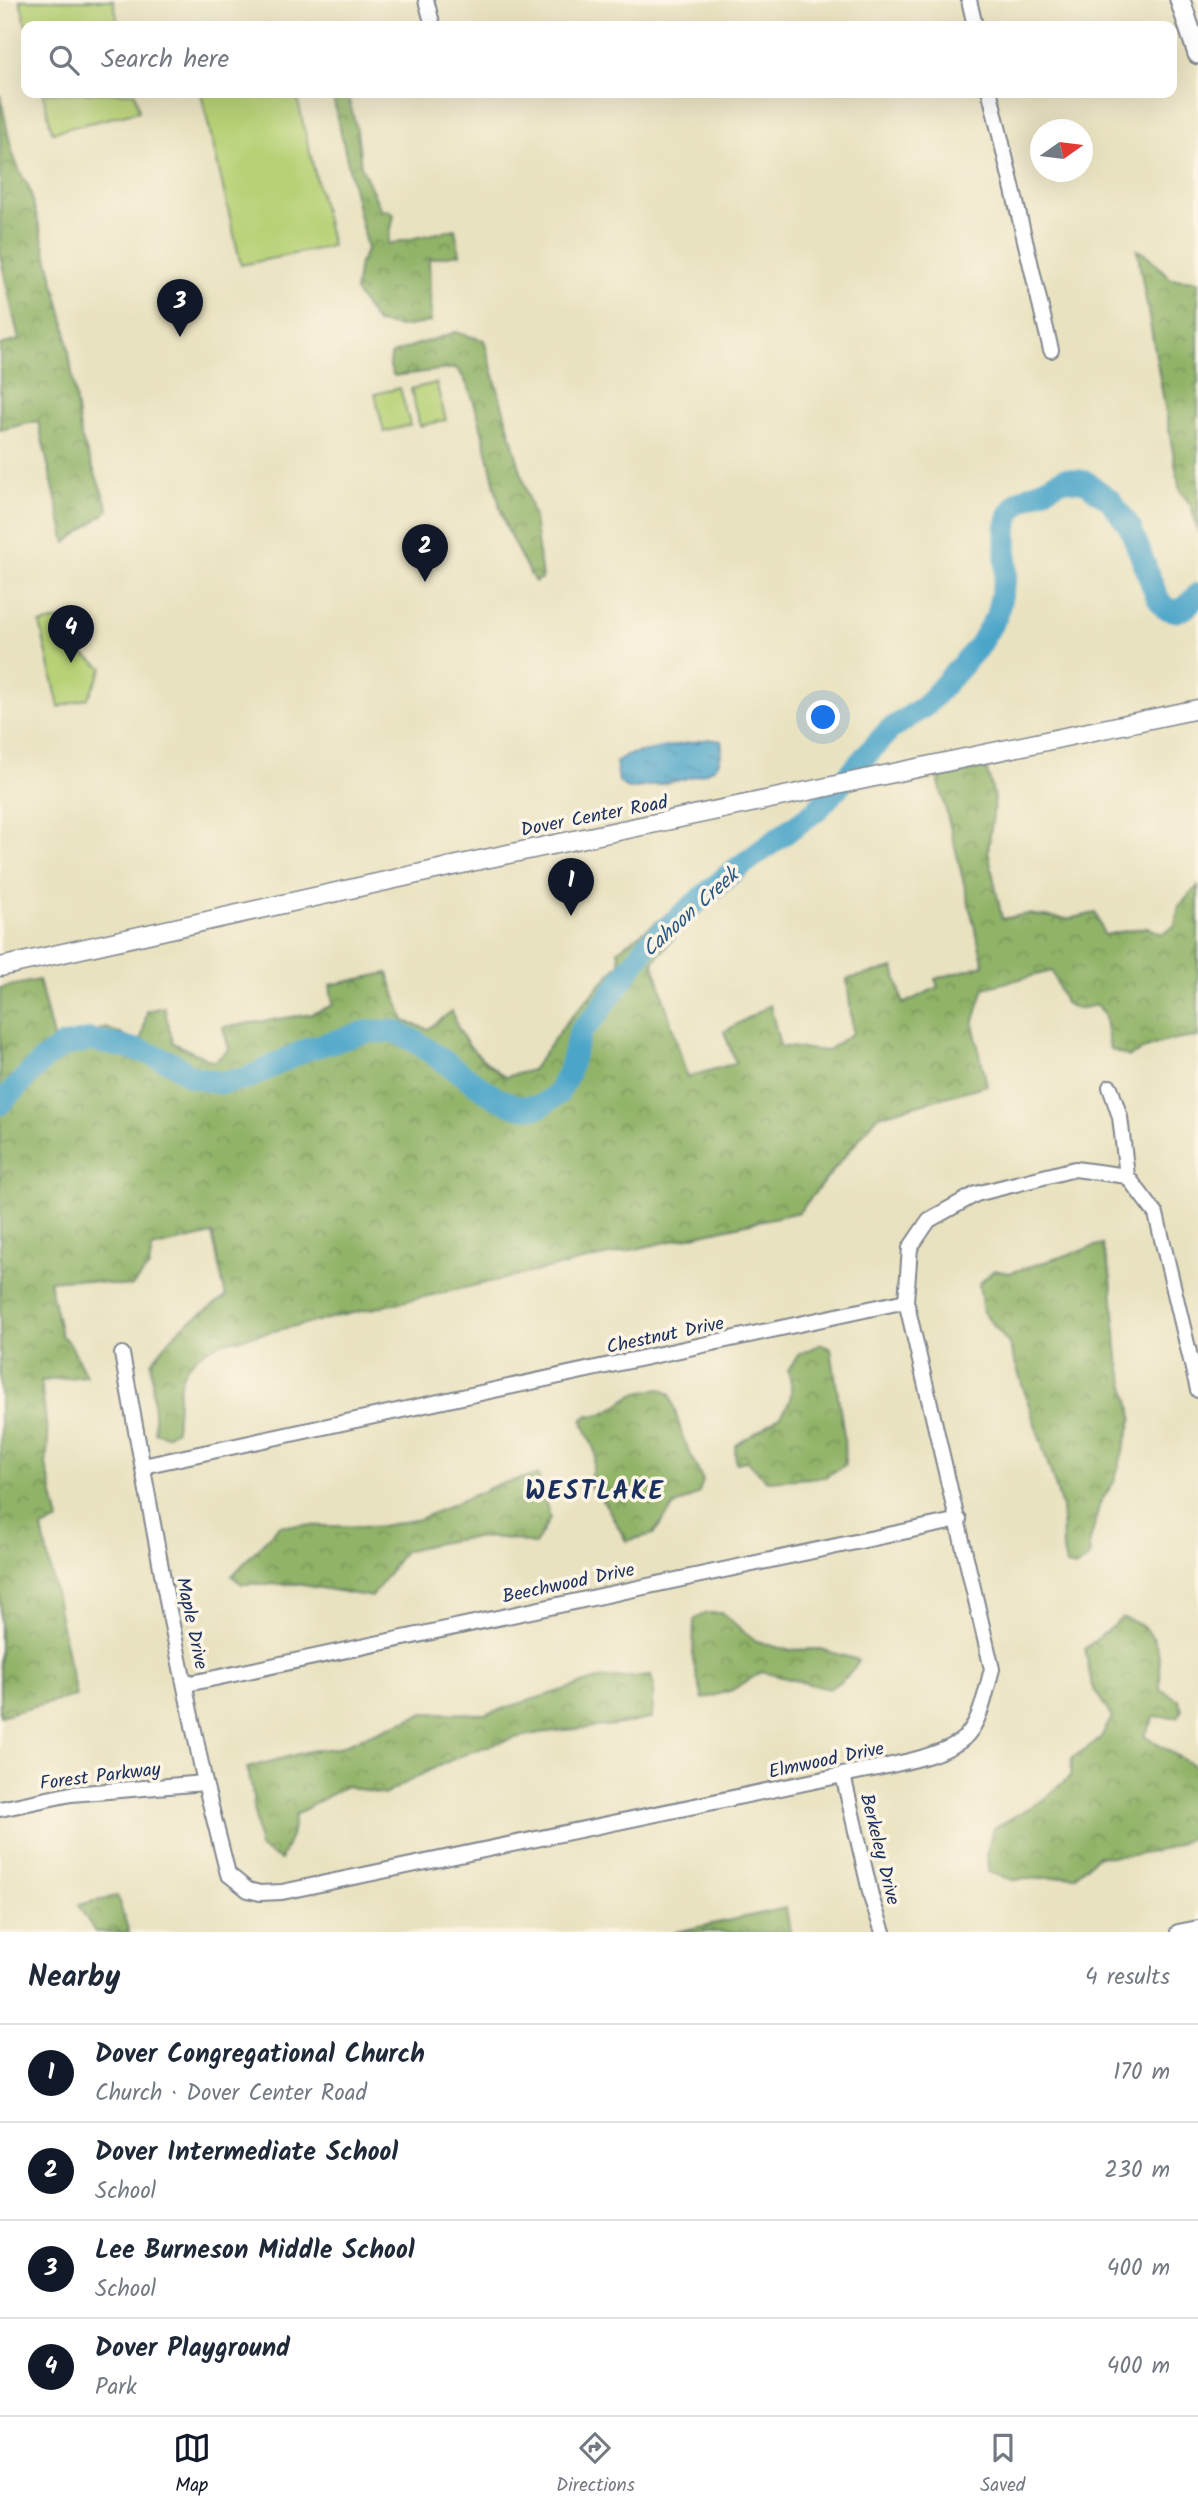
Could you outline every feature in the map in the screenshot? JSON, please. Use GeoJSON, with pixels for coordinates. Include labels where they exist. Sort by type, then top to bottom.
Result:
{"type":"FeatureCollection","features":[{"type":"Feature","properties":{"kind":"main road"},"geometry":{"type":"LineString","coordinates":[[1180,0],[1198,54]]}},
{"type":"Feature","properties":{"kind":"street"},"geometry":{"type":"LineString","coordinates":[[426,0],[432,21]]}},
{"type":"Feature","properties":{"kind":"street"},"geometry":{"type":"LineString","coordinates":[[969,0],[974,21]]}},
{"type":"Feature","properties":{"kind":"street"},"geometry":{"type":"LineString","coordinates":[[991,98],[1051,350]]}},
{"type":"Feature","properties":{"kind":"street","name":"Dover Center Road"},"geometry":{"type":"LineString","coordinates":[[0,967],[480,860],[1198,709]]}},
{"type":"Feature","properties":{"kind":"street"},"geometry":{"type":"LineString","coordinates":[[1110,1087],[1120,1117],[1127,1176],[1156,1214],[1198,1390]]}},
{"type":"Feature","properties":{"kind":"street"},"geometry":{"type":"LineString","coordinates":[[906,1301],[910,1248],[929,1220],[976,1194],[1075,1169],[1127,1176]]}},
{"type":"Feature","properties":{"kind":"street","name":"Chestnut Drive"},"geometry":{"type":"LineString","coordinates":[[143,1466],[906,1301]]}},
{"type":"Feature","properties":{"kind":"street","name":"Elmwood Drive"},"geometry":{"type":"LineString","coordinates":[[248,1890],[260,1893],[282,1892],[843,1775],[936,1754],[967,1736],[982,1705],[992,1669],[906,1301]]}},
{"type":"Feature","properties":{"kind":"street","name":"Maple Drive"},"geometry":{"type":"LineString","coordinates":[[122,1353],[168,1606],[187,1684],[205,1783],[228,1874],[248,1890]]}},
{"type":"Feature","properties":{"kind":"street","name":"Beechwood Drive"},"geometry":{"type":"LineString","coordinates":[[187,1684],[959,1520]]}},
{"type":"Feature","properties":{"kind":"street","name":"Berkeley Drive"},"geometry":{"type":"LineString","coordinates":[[843,1775],[872,1900],[883,1932]]}},
{"type":"Feature","properties":{"kind":"street","name":"Forest Parkway"},"geometry":{"type":"LineString","coordinates":[[0,1809],[71,1794],[205,1783]]}},
{"type":"Feature","properties":{"kind":"street"},"geometry":{"type":"LineString","coordinates":[[1178,1932],[1198,1928]]}},
{"type":"Feature","properties":{"kind":"green space"},"geometry":{"type":"Polygon","coordinates":[[[20,0],[113,0],[118,21],[25,21],[20,0]]]}},
{"type":"Feature","properties":{"kind":"green space"},"geometry":{"type":"Polygon","coordinates":[[[0,94],[13,155],[29,187],[65,325],[81,437],[109,510],[66,543],[38,421],[0,430],[0,345],[19,340],[0,255],[0,94]]]}},
{"type":"Feature","properties":{"kind":"green space"},"geometry":{"type":"Polygon","coordinates":[[[44,98],[136,98],[139,111],[52,132],[44,98]]]}},
{"type":"Feature","properties":{"kind":"green space"},"geometry":{"type":"Polygon","coordinates":[[[202,98],[297,98],[332,246],[241,265],[202,98]]]}},
{"type":"Feature","properties":{"kind":"green space"},"geometry":{"type":"Polygon","coordinates":[[[333,98],[348,98],[357,130],[361,166],[381,210],[390,211],[394,215],[388,244],[455,229],[460,254],[429,259],[431,322],[402,327],[377,323],[355,291],[359,265],[367,249],[333,98]]]}},
{"type":"Feature","properties":{"kind":"green space"},"geometry":{"type":"Polygon","coordinates":[[[1137,250],[1147,255],[1171,279],[1198,281],[1198,533],[1191,505],[1180,491],[1137,250]]]}},
{"type":"Feature","properties":{"kind":"green space"},"geometry":{"type":"Polygon","coordinates":[[[455,332],[484,340],[534,518],[542,578],[535,582],[505,524],[479,418],[472,397],[456,368],[394,376],[390,367],[391,355],[455,332]]]}},
{"type":"Feature","properties":{"kind":"green space"},"geometry":{"type":"Polygon","coordinates":[[[436,383],[446,420],[420,426],[411,389],[436,383]]]}},
{"type":"Feature","properties":{"kind":"green space"},"geometry":{"type":"Polygon","coordinates":[[[400,388],[410,425],[384,432],[375,394],[400,388]]]}},
{"type":"Feature","properties":{"kind":"green space"},"geometry":{"type":"Polygon","coordinates":[[[70,617],[83,654],[103,668],[88,698],[59,707],[40,624],[70,617]]]}},
{"type":"Feature","properties":{"kind":"green space"},"geometry":{"type":"Polygon","coordinates":[[[986,768],[995,799],[988,851],[1002,919],[1027,914],[1068,919],[1096,913],[1104,935],[1147,927],[1162,934],[1175,925],[1179,906],[1198,886],[1198,1037],[1162,1042],[1129,1057],[1110,1049],[1104,1013],[1097,1005],[1077,1009],[1065,1003],[1052,971],[984,988],[973,1024],[987,1085],[878,1116],[799,1212],[221,1343],[205,1351],[187,1367],[179,1388],[176,1430],[166,1436],[155,1432],[151,1362],[180,1328],[226,1297],[212,1234],[152,1248],[149,1267],[131,1287],[73,1279],[49,1281],[61,1335],[71,1345],[86,1376],[41,1381],[48,1440],[46,1465],[59,1521],[42,1528],[76,1696],[0,1716],[0,988],[39,980],[54,1042],[106,1028],[141,1042],[147,1011],[164,1007],[173,1043],[214,1062],[229,1049],[223,1027],[312,1014],[333,1005],[330,985],[388,973],[404,1021],[428,1029],[452,1011],[465,1040],[479,1056],[505,1077],[532,1070],[565,1024],[620,963],[618,950],[672,911],[678,933],[653,962],[687,1077],[736,1063],[724,1032],[770,1005],[780,1046],[826,1051],[853,1033],[847,979],[894,968],[903,1004],[938,987],[935,979],[984,965],[938,778],[986,768]]]}},
{"type":"Feature","properties":{"kind":"green space"},"geometry":{"type":"Polygon","coordinates":[[[1102,1244],[1111,1278],[1118,1358],[1133,1417],[1114,1482],[1100,1503],[1089,1546],[1090,1557],[1076,1567],[1066,1565],[1062,1507],[1009,1344],[983,1312],[979,1284],[994,1270],[1009,1273],[1102,1244]]]}},
{"type":"Feature","properties":{"kind":"green space"},"geometry":{"type":"Polygon","coordinates":[[[820,1344],[831,1349],[844,1435],[845,1465],[825,1477],[767,1481],[747,1461],[736,1463],[735,1446],[769,1424],[786,1409],[791,1386],[788,1371],[798,1355],[820,1344]]]}},
{"type":"Feature","properties":{"kind":"green space"},"geometry":{"type":"Polygon","coordinates":[[[660,1389],[670,1394],[683,1438],[703,1481],[698,1494],[674,1506],[653,1534],[626,1541],[606,1505],[589,1485],[596,1454],[582,1420],[588,1415],[606,1412],[636,1394],[660,1389]]]}},
{"type":"Feature","properties":{"kind":"green space"},"geometry":{"type":"Polygon","coordinates":[[[538,1475],[550,1518],[535,1545],[519,1540],[486,1537],[453,1540],[404,1551],[372,1597],[297,1584],[242,1584],[232,1576],[280,1525],[376,1527],[420,1519],[499,1484],[538,1475]]]}},
{"type":"Feature","properties":{"kind":"green space"},"geometry":{"type":"Polygon","coordinates":[[[705,1613],[722,1613],[754,1640],[786,1650],[820,1649],[859,1660],[849,1675],[829,1689],[762,1672],[732,1690],[703,1699],[693,1661],[694,1620],[705,1613]]]}},
{"type":"Feature","properties":{"kind":"green space"},"geometry":{"type":"Polygon","coordinates":[[[1122,1618],[1145,1628],[1151,1636],[1159,1654],[1160,1689],[1179,1700],[1182,1711],[1178,1717],[1155,1717],[1144,1736],[1198,1768],[1198,1832],[1163,1850],[1124,1856],[1098,1856],[1075,1876],[1013,1880],[988,1872],[987,1852],[993,1829],[1044,1799],[1071,1776],[1072,1758],[1100,1739],[1112,1717],[1092,1686],[1085,1649],[1122,1618]]]}},
{"type":"Feature","properties":{"kind":"green space"},"geometry":{"type":"Polygon","coordinates":[[[651,1676],[654,1687],[652,1718],[624,1724],[540,1733],[498,1743],[440,1765],[384,1795],[346,1786],[295,1815],[291,1836],[281,1860],[260,1848],[247,1768],[309,1751],[337,1748],[424,1713],[486,1714],[598,1679],[651,1676]]]}},
{"type":"Feature","properties":{"kind":"green space"},"geometry":{"type":"Polygon","coordinates":[[[117,1896],[129,1932],[95,1932],[78,1905],[117,1896]]]}},
{"type":"Feature","properties":{"kind":"green space"},"geometry":{"type":"Polygon","coordinates":[[[786,1908],[790,1932],[675,1932],[786,1908]]]}},
{"type":"Feature","properties":{"kind":"water"},"geometry":{"type":"Polygon","coordinates":[[[709,739],[721,741],[722,747],[717,764],[708,771],[628,789],[619,782],[616,762],[626,755],[709,739]]]}},
{"type":"Feature","properties":{"kind":"waterway","name":"Cahoon Creek"},"geometry":{"type":"LineString","coordinates":[[0,1104],[44,1059],[63,1046],[91,1040],[142,1051],[173,1063],[191,1076],[220,1083],[248,1078],[308,1049],[366,1032],[394,1031],[415,1041],[496,1098],[519,1107],[539,1107],[558,1094],[568,1073],[580,1032],[597,1014],[648,944],[727,876],[818,809],[889,730],[925,706],[978,647],[997,615],[1006,574],[1006,529],[1010,514],[1020,501],[1064,479],[1086,482],[1110,500],[1130,527],[1157,597],[1165,608],[1176,611],[1185,608],[1198,594]]}},
{"type":"Feature","properties":{"kind":"place","name":"Lee Burneson Middle School"},"geometry":{"type":"Point","coordinates":[180,337]}},
{"type":"Feature","properties":{"kind":"place","name":"Dover Intermediate School"},"geometry":{"type":"Point","coordinates":[425,582]}},
{"type":"Feature","properties":{"kind":"place","name":"Dover Playground"},"geometry":{"type":"Point","coordinates":[71,663]}},
{"type":"Feature","properties":{"kind":"place","name":"Dover Congregational Church"},"geometry":{"type":"Point","coordinates":[571,916]}},
{"type":"Feature","properties":{"kind":"district","name":"WESTLAKE"},"geometry":{"type":"Point","coordinates":[595,1490]}}]}
